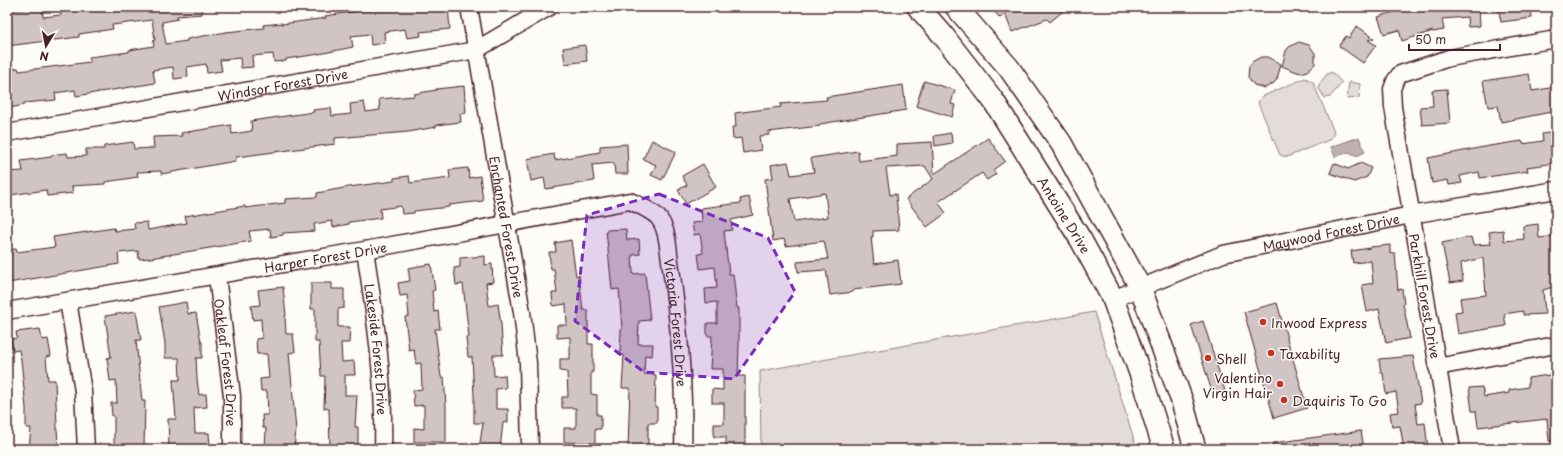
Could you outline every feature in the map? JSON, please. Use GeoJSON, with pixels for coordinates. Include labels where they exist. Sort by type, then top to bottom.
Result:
{"type":"FeatureCollection","features":[{"type":"Feature","properties":{"kind":"main road","name":"Antoine Drive"},"geometry":{"type":"LineString","coordinates":[[918,7],[942,34],[992,99],[1081,240],[1113,299],[1141,376],[1164,449]]}},
{"type":"Feature","properties":{"kind":"main road"},"geometry":{"type":"LineString","coordinates":[[956,7],[1009,68],[1061,143],[1140,287],[1182,401],[1195,449]]}},
{"type":"Feature","properties":{"kind":"main road"},"geometry":{"type":"LineString","coordinates":[[992,99],[1019,82]]}},
{"type":"Feature","properties":{"kind":"street","name":"Enchanted Forest Drive"},"geometry":{"type":"LineString","coordinates":[[469,7],[522,312],[528,363],[530,449]]}},
{"type":"Feature","properties":{"kind":"street","name":"Windsor Forest Drive"},"geometry":{"type":"LineString","coordinates":[[7,133],[476,50],[549,7]]}},
{"type":"Feature","properties":{"kind":"street","name":"Parkhill Forest Drive"},"geometry":{"type":"LineString","coordinates":[[1452,449],[1411,215],[1392,98],[1392,89],[1400,74],[1449,58],[1556,39]]}},
{"type":"Feature","properties":{"kind":"street","name":"Maywood Forest Drive"},"geometry":{"type":"LineString","coordinates":[[1113,299],[1223,254],[1411,215],[1556,190]]}},
{"type":"Feature","properties":{"kind":"street","name":"Harper Forest Drive"},"geometry":{"type":"LineString","coordinates":[[7,311],[507,225],[630,201],[643,206]]}},
{"type":"Feature","properties":{"kind":"street","name":"Victoria Forest Drive"},"geometry":{"type":"LineString","coordinates":[[643,206],[660,220],[666,235],[674,292],[681,366],[683,449]]}},
{"type":"Feature","properties":{"kind":"street","name":"Lakeside Forest Drive"},"geometry":{"type":"LineString","coordinates":[[365,250],[382,380],[383,449]]}},
{"type":"Feature","properties":{"kind":"street","name":"Oakleaf Forest Drive"},"geometry":{"type":"LineString","coordinates":[[217,276],[232,396],[232,449]]}},
{"type":"Feature","properties":{"kind":"street"},"geometry":{"type":"LineString","coordinates":[[68,301],[83,391],[86,449]]}},
{"type":"Feature","properties":{"kind":"street"},"geometry":{"type":"LineString","coordinates":[[1437,367],[1556,345]]}},
{"type":"Feature","properties":{"kind":"highlighted area"},"geometry":{"type":"Polygon","coordinates":[[[659,194],[768,238],[795,292],[734,379],[644,372],[575,321],[587,215],[659,194]]]}},
{"type":"Feature","properties":{"kind":"shaded area"},"geometry":{"type":"Polygon","coordinates":[[[1332,72],[1342,83],[1330,97],[1325,98],[1319,89],[1319,84],[1327,74],[1332,72]]]}},
{"type":"Feature","properties":{"kind":"shaded area"},"geometry":{"type":"Polygon","coordinates":[[[1305,78],[1313,82],[1334,132],[1331,139],[1287,157],[1280,155],[1258,103],[1261,97],[1305,78]]]}},
{"type":"Feature","properties":{"kind":"shaded area"},"geometry":{"type":"Polygon","coordinates":[[[1349,82],[1360,84],[1359,98],[1347,99],[1349,82]]]}},
{"type":"Feature","properties":{"kind":"shaded area"},"geometry":{"type":"Polygon","coordinates":[[[1359,137],[1365,152],[1357,156],[1349,152],[1335,157],[1331,147],[1359,137]]]}},
{"type":"Feature","properties":{"kind":"shaded area"},"geometry":{"type":"Polygon","coordinates":[[[1094,312],[1137,449],[761,449],[760,371],[1094,312]]]}},
{"type":"Feature","properties":{"kind":"building"},"geometry":{"type":"Polygon","coordinates":[[[42,7],[43,17],[61,15],[61,7],[202,7],[202,14],[177,16],[178,19],[162,22],[166,44],[226,32],[264,28],[263,25],[326,18],[325,16],[389,7],[448,7],[450,29],[420,32],[421,36],[407,38],[405,29],[384,32],[385,43],[371,45],[370,34],[351,36],[353,47],[286,59],[286,61],[274,62],[273,54],[252,56],[253,67],[241,68],[240,58],[220,60],[222,71],[207,73],[206,64],[187,67],[188,77],[174,79],[173,67],[153,70],[155,83],[76,96],[75,90],[55,93],[56,100],[24,103],[24,105],[10,108],[9,98],[7,98],[7,69],[18,68],[19,71],[90,62],[89,57],[129,52],[129,50],[154,46],[153,41],[155,40],[152,20],[112,25],[113,29],[79,34],[79,37],[7,46],[7,13],[13,12],[13,10],[42,7]]]}},
{"type":"Feature","properties":{"kind":"building"},"geometry":{"type":"Polygon","coordinates":[[[990,7],[1013,7],[1017,12],[1031,7],[1068,7],[1050,22],[1047,19],[1012,32],[1005,14],[1000,18],[990,7]]]}},
{"type":"Feature","properties":{"kind":"building"},"geometry":{"type":"Polygon","coordinates":[[[1409,7],[1426,7],[1427,10],[1443,7],[1479,7],[1480,26],[1468,27],[1467,17],[1442,19],[1444,30],[1433,31],[1402,41],[1399,30],[1384,34],[1378,17],[1409,7]]]}},
{"type":"Feature","properties":{"kind":"building"},"geometry":{"type":"Polygon","coordinates":[[[1498,7],[1531,7],[1532,18],[1501,22],[1498,7]]]}},
{"type":"Feature","properties":{"kind":"building"},"geometry":{"type":"Polygon","coordinates":[[[1357,26],[1374,38],[1368,40],[1376,45],[1363,63],[1339,46],[1346,36],[1349,38],[1357,26]]]}},
{"type":"Feature","properties":{"kind":"building"},"geometry":{"type":"Polygon","coordinates":[[[1299,42],[1309,45],[1315,53],[1315,64],[1307,71],[1302,73],[1282,66],[1286,51],[1289,47],[1299,42]]]}},
{"type":"Feature","properties":{"kind":"building"},"geometry":{"type":"Polygon","coordinates":[[[585,45],[587,61],[565,64],[563,48],[585,45]]]}},
{"type":"Feature","properties":{"kind":"building"},"geometry":{"type":"Polygon","coordinates":[[[1261,57],[1267,57],[1281,64],[1277,79],[1274,83],[1265,88],[1254,85],[1248,77],[1249,66],[1252,62],[1261,57]]]}},
{"type":"Feature","properties":{"kind":"building"},"geometry":{"type":"Polygon","coordinates":[[[1529,74],[1532,91],[1556,87],[1556,111],[1501,122],[1498,106],[1488,107],[1483,81],[1529,74]]]}},
{"type":"Feature","properties":{"kind":"building"},"geometry":{"type":"Polygon","coordinates":[[[924,81],[955,90],[951,104],[955,105],[952,117],[916,106],[924,81]]]}},
{"type":"Feature","properties":{"kind":"building"},"geometry":{"type":"Polygon","coordinates":[[[903,85],[906,110],[820,124],[820,126],[768,132],[769,135],[759,136],[761,150],[743,153],[741,138],[733,139],[732,127],[736,127],[735,113],[781,107],[780,104],[827,100],[826,97],[903,85]]]}},
{"type":"Feature","properties":{"kind":"building"},"geometry":{"type":"Polygon","coordinates":[[[464,86],[466,113],[460,114],[461,122],[436,125],[436,127],[408,132],[335,138],[335,144],[236,157],[236,161],[161,174],[161,171],[137,172],[138,177],[105,182],[105,184],[72,186],[73,193],[47,196],[46,190],[10,195],[7,172],[23,171],[21,161],[67,153],[68,157],[86,156],[86,149],[104,149],[104,146],[133,142],[134,149],[154,148],[153,137],[182,136],[181,133],[231,125],[232,134],[252,131],[251,121],[314,112],[313,110],[331,108],[332,116],[351,114],[350,104],[364,102],[366,112],[380,110],[379,99],[414,96],[414,94],[436,89],[464,86]]]}},
{"type":"Feature","properties":{"kind":"building"},"geometry":{"type":"Polygon","coordinates":[[[1447,89],[1450,123],[1422,125],[1420,107],[1433,106],[1432,90],[1447,89]]]}},
{"type":"Feature","properties":{"kind":"building"},"geometry":{"type":"Polygon","coordinates":[[[1555,132],[1556,163],[1527,167],[1528,171],[1480,178],[1479,172],[1460,176],[1462,183],[1449,185],[1448,180],[1432,183],[1428,158],[1522,141],[1523,144],[1543,141],[1542,134],[1555,132]]]}},
{"type":"Feature","properties":{"kind":"building"},"geometry":{"type":"Polygon","coordinates":[[[951,133],[952,143],[935,146],[934,136],[951,133]]]}},
{"type":"Feature","properties":{"kind":"building"},"geometry":{"type":"Polygon","coordinates":[[[988,138],[1005,161],[993,170],[996,174],[987,180],[982,173],[938,202],[946,213],[927,227],[906,199],[933,179],[925,166],[886,168],[890,195],[896,194],[899,230],[873,231],[873,237],[871,237],[874,264],[898,260],[901,284],[853,290],[853,292],[830,295],[826,270],[798,272],[797,262],[828,259],[824,241],[786,246],[784,239],[773,241],[765,179],[773,178],[771,165],[788,162],[791,175],[814,172],[811,158],[858,151],[859,161],[897,156],[897,144],[932,142],[934,174],[988,138]],[[825,193],[790,199],[794,222],[828,217],[825,193]]]}},
{"type":"Feature","properties":{"kind":"building"},"geometry":{"type":"Polygon","coordinates":[[[652,140],[676,152],[662,180],[651,175],[656,165],[643,159],[652,140]]]}},
{"type":"Feature","properties":{"kind":"building"},"geometry":{"type":"Polygon","coordinates":[[[627,144],[628,174],[615,174],[614,163],[592,165],[594,181],[546,189],[544,178],[531,181],[527,159],[554,154],[555,160],[600,152],[600,146],[627,144]]]}},
{"type":"Feature","properties":{"kind":"building"},"geometry":{"type":"Polygon","coordinates":[[[1334,163],[1348,169],[1361,163],[1371,168],[1367,177],[1354,182],[1330,173],[1334,163]]]}},
{"type":"Feature","properties":{"kind":"building"},"geometry":{"type":"Polygon","coordinates":[[[703,164],[716,187],[686,204],[678,190],[687,185],[682,176],[703,164]]]}},
{"type":"Feature","properties":{"kind":"building"},"geometry":{"type":"Polygon","coordinates":[[[468,168],[469,178],[480,176],[483,201],[449,205],[449,207],[402,214],[401,206],[380,209],[381,218],[349,222],[349,224],[333,227],[332,221],[314,224],[315,231],[283,233],[283,235],[271,237],[270,229],[249,231],[251,241],[150,258],[139,259],[138,251],[118,253],[119,264],[8,283],[7,250],[16,249],[17,252],[55,247],[53,237],[114,228],[115,231],[135,229],[134,223],[147,222],[148,230],[187,223],[185,216],[245,206],[245,208],[285,203],[285,199],[317,197],[317,193],[394,181],[394,178],[409,176],[410,183],[450,178],[449,170],[468,168]]]}},
{"type":"Feature","properties":{"kind":"building"},"geometry":{"type":"Polygon","coordinates":[[[749,197],[753,215],[731,220],[732,230],[724,231],[729,274],[733,274],[737,308],[739,308],[738,376],[745,376],[745,449],[726,449],[726,437],[714,437],[714,424],[724,424],[724,403],[712,403],[712,389],[723,390],[723,369],[710,369],[712,336],[707,336],[707,323],[717,323],[717,302],[706,303],[705,289],[717,288],[715,267],[700,269],[698,254],[703,253],[700,234],[694,235],[692,223],[702,222],[701,208],[741,203],[740,199],[749,197]]]}},
{"type":"Feature","properties":{"kind":"building"},"geometry":{"type":"Polygon","coordinates":[[[1538,224],[1539,238],[1556,236],[1556,286],[1543,290],[1545,314],[1523,315],[1523,311],[1504,314],[1506,326],[1458,334],[1455,312],[1462,311],[1460,298],[1486,295],[1483,258],[1461,263],[1463,281],[1450,283],[1442,243],[1471,237],[1473,245],[1491,244],[1489,232],[1503,230],[1504,241],[1524,239],[1523,226],[1538,224]]]}},
{"type":"Feature","properties":{"kind":"building"},"geometry":{"type":"Polygon","coordinates":[[[626,229],[627,240],[639,239],[640,254],[632,255],[633,274],[645,273],[650,320],[639,321],[638,344],[653,344],[652,356],[645,355],[644,374],[656,375],[655,407],[657,407],[657,423],[648,423],[648,449],[628,449],[630,388],[622,388],[624,355],[620,355],[622,329],[619,289],[612,290],[606,230],[626,229]]]}},
{"type":"Feature","properties":{"kind":"building"},"geometry":{"type":"Polygon","coordinates":[[[571,240],[576,276],[579,275],[583,310],[588,310],[588,344],[593,344],[591,394],[597,395],[597,415],[601,415],[601,429],[595,429],[595,443],[564,442],[564,428],[576,428],[576,408],[562,408],[562,397],[568,397],[567,372],[560,371],[560,359],[570,359],[570,337],[557,338],[557,325],[567,325],[566,304],[553,306],[552,293],[557,293],[554,269],[551,269],[549,252],[556,252],[555,243],[571,240]]]}},
{"type":"Feature","properties":{"kind":"building"},"geometry":{"type":"Polygon","coordinates":[[[1390,245],[1390,254],[1395,253],[1398,290],[1402,289],[1403,304],[1410,338],[1386,343],[1379,309],[1367,312],[1362,285],[1373,283],[1371,261],[1353,263],[1351,251],[1390,245]]]}},
{"type":"Feature","properties":{"kind":"building"},"geometry":{"type":"Polygon","coordinates":[[[485,256],[485,265],[492,264],[493,282],[486,283],[489,306],[498,304],[501,325],[503,355],[493,355],[494,376],[505,375],[506,388],[496,389],[496,409],[508,409],[508,422],[503,423],[500,449],[479,449],[483,423],[474,423],[472,357],[468,357],[466,338],[469,337],[463,284],[456,285],[454,268],[460,267],[460,258],[485,256]]]}},
{"type":"Feature","properties":{"kind":"building"},"geometry":{"type":"Polygon","coordinates":[[[431,264],[435,290],[432,291],[434,312],[438,311],[440,329],[435,329],[441,377],[444,377],[446,442],[414,442],[414,428],[424,429],[424,405],[414,406],[413,390],[422,389],[421,363],[416,364],[414,349],[409,350],[405,317],[409,316],[407,295],[400,296],[398,283],[410,281],[408,268],[431,264]]]}},
{"type":"Feature","properties":{"kind":"building"},"geometry":{"type":"Polygon","coordinates":[[[311,283],[332,283],[332,289],[344,289],[344,308],[338,309],[338,327],[350,327],[349,343],[341,343],[342,362],[354,361],[355,375],[345,375],[345,395],[357,395],[355,427],[358,427],[358,449],[330,449],[329,409],[324,408],[325,376],[321,376],[319,342],[315,342],[315,309],[311,309],[311,283]]]}},
{"type":"Feature","properties":{"kind":"building"},"geometry":{"type":"Polygon","coordinates":[[[283,287],[286,334],[293,334],[295,352],[289,353],[296,430],[294,449],[265,449],[266,428],[263,428],[262,415],[268,415],[267,391],[261,391],[260,379],[269,378],[267,354],[257,354],[256,339],[262,338],[261,319],[253,320],[251,306],[260,305],[258,290],[283,287]]]}},
{"type":"Feature","properties":{"kind":"building"},"geometry":{"type":"Polygon","coordinates":[[[186,302],[188,314],[196,313],[202,342],[202,358],[196,358],[197,379],[199,395],[206,394],[207,407],[194,408],[195,433],[209,433],[210,446],[169,447],[168,419],[176,419],[173,380],[180,380],[179,358],[165,358],[165,343],[159,307],[186,302]]]}},
{"type":"Feature","properties":{"kind":"building"},"geometry":{"type":"Polygon","coordinates":[[[1277,303],[1307,408],[1274,418],[1244,312],[1277,303]]]}},
{"type":"Feature","properties":{"kind":"building"},"geometry":{"type":"Polygon","coordinates":[[[136,311],[141,340],[136,340],[142,401],[145,401],[144,449],[114,449],[114,416],[112,416],[111,403],[117,403],[116,380],[110,381],[107,358],[111,357],[105,316],[136,311]]]}},
{"type":"Feature","properties":{"kind":"building","name":"Shell"},"geometry":{"type":"Polygon","coordinates":[[[1203,321],[1225,391],[1213,395],[1191,325],[1203,321]]]}},
{"type":"Feature","properties":{"kind":"building"},"geometry":{"type":"Polygon","coordinates":[[[40,329],[42,340],[48,339],[51,356],[46,357],[48,380],[55,380],[58,449],[29,449],[31,428],[26,428],[26,408],[21,360],[19,350],[13,351],[11,339],[17,338],[16,332],[40,329]]]}},
{"type":"Feature","properties":{"kind":"building"},"geometry":{"type":"Polygon","coordinates":[[[1413,356],[1421,403],[1415,404],[1418,424],[1425,423],[1428,449],[1404,449],[1400,426],[1392,427],[1390,413],[1399,412],[1396,392],[1386,394],[1383,373],[1381,373],[1379,359],[1413,356]]]}},
{"type":"Feature","properties":{"kind":"building"},"geometry":{"type":"Polygon","coordinates":[[[1556,374],[1556,441],[1549,441],[1547,419],[1478,427],[1476,411],[1472,411],[1469,388],[1482,387],[1484,397],[1509,393],[1509,390],[1528,387],[1528,378],[1556,374]]]}},
{"type":"Feature","properties":{"kind":"building"},"geometry":{"type":"Polygon","coordinates":[[[1361,431],[1364,449],[1273,449],[1273,443],[1361,431]]]}},
{"type":"Feature","properties":{"kind":"place","name":"Inwood Express"},"geometry":{"type":"Point","coordinates":[1263,322]}},
{"type":"Feature","properties":{"kind":"place","name":"Taxability"},"geometry":{"type":"Point","coordinates":[1271,353]}},
{"type":"Feature","properties":{"kind":"place","name":"Shell"},"geometry":{"type":"Point","coordinates":[1208,358]}},
{"type":"Feature","properties":{"kind":"place","name":"Valentino Virgin Hair"},"geometry":{"type":"Point","coordinates":[1280,384]}},
{"type":"Feature","properties":{"kind":"place","name":"Daquiris To Go"},"geometry":{"type":"Point","coordinates":[1284,400]}}]}
